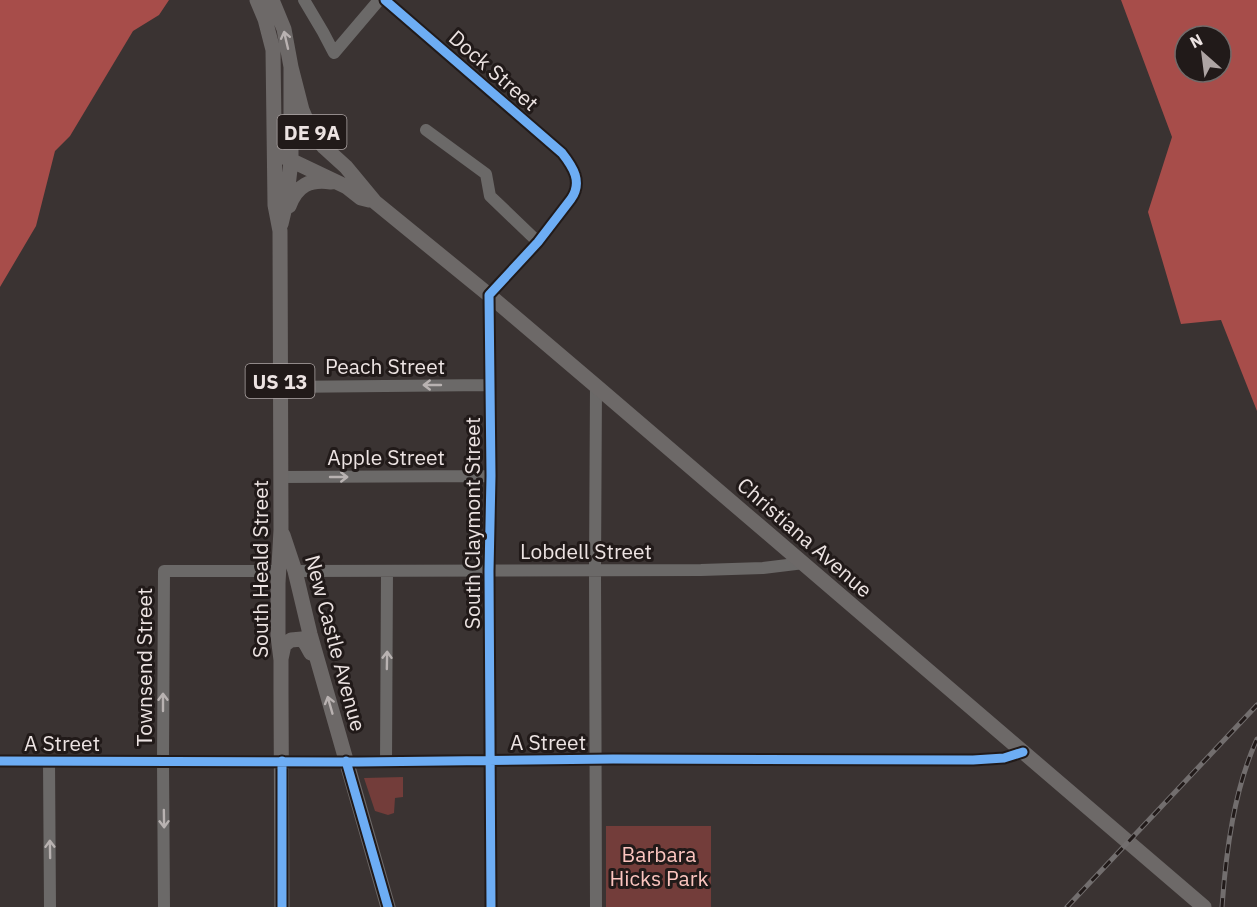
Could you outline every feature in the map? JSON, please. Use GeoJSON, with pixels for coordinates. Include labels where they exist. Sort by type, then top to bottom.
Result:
{"type":"FeatureCollection","features":[{"type":"Feature","properties":{"kind":"main road","name":"South Heald Street"},"geometry":{"type":"LineString","coordinates":[[257,0],[265,19],[273,50],[275,205],[280,231],[281,530],[278,571],[278,636],[282,761],[282,907]]}},
{"type":"Feature","properties":{"kind":"main road","name":"South Heald Street"},"geometry":{"type":"LineString","coordinates":[[272,0],[284,29],[291,67],[292,156],[280,231]]}},
{"type":"Feature","properties":{"kind":"main road","name":"DE 9A"},"geometry":{"type":"LineString","coordinates":[[291,67],[308,124],[324,147],[359,182]]}},
{"type":"Feature","properties":{"kind":"main road","name":"Christiana Avenue"},"geometry":{"type":"LineString","coordinates":[[273,151],[359,182],[375,202],[489,295],[1204,907]]}},
{"type":"Feature","properties":{"kind":"main road","name":"Christiana Avenue"},"geometry":{"type":"LineString","coordinates":[[292,156],[361,198],[375,202]]}},
{"type":"Feature","properties":{"kind":"main road"},"geometry":{"type":"LineString","coordinates":[[280,231],[294,195],[301,188],[317,180],[338,183]]}},
{"type":"Feature","properties":{"kind":"main road","name":"New Castle Avenue"},"geometry":{"type":"LineString","coordinates":[[281,530],[295,571],[320,669],[388,907]]}},
{"type":"Feature","properties":{"kind":"main road"},"geometry":{"type":"LineString","coordinates":[[280,660],[284,645],[291,640],[302,639],[320,669]]}},
{"type":"Feature","properties":{"kind":"street"},"geometry":{"type":"LineString","coordinates":[[304,0],[334,53],[379,0]]}},
{"type":"Feature","properties":{"kind":"street","name":"Dock Street"},"geometry":{"type":"LineString","coordinates":[[385,0],[562,153],[575,172],[577,185],[575,194],[538,242]]}},
{"type":"Feature","properties":{"kind":"street"},"geometry":{"type":"LineString","coordinates":[[426,130],[486,174],[490,196],[538,242],[489,295]]}},
{"type":"Feature","properties":{"kind":"street","name":"South Claymont Street"},"geometry":{"type":"LineString","coordinates":[[489,295],[491,907]]}},
{"type":"Feature","properties":{"kind":"street","name":"Peach Street"},"geometry":{"type":"LineString","coordinates":[[280,387],[490,385]]}},
{"type":"Feature","properties":{"kind":"street"},"geometry":{"type":"LineString","coordinates":[[596,386],[596,907]]}},
{"type":"Feature","properties":{"kind":"street","name":"Apple Street"},"geometry":{"type":"LineString","coordinates":[[281,477],[491,476]]}},
{"type":"Feature","properties":{"kind":"street","name":"Lobdell Street"},"geometry":{"type":"LineString","coordinates":[[295,571],[737,569],[804,563]]}},
{"type":"Feature","properties":{"kind":"street","name":"Townsend Street"},"geometry":{"type":"LineString","coordinates":[[164,907],[164,571],[278,571]]}},
{"type":"Feature","properties":{"kind":"street"},"geometry":{"type":"LineString","coordinates":[[386,760],[387,571]]}},
{"type":"Feature","properties":{"kind":"street","name":"A Street"},"geometry":{"type":"LineString","coordinates":[[0,761],[973,760],[1004,758],[1023,752]]}},
{"type":"Feature","properties":{"kind":"street"},"geometry":{"type":"LineString","coordinates":[[49,761],[50,907]]}},
{"type":"Feature","properties":{"kind":"green space"},"geometry":{"type":"Polygon","coordinates":[[[403,777],[403,797],[395,798],[394,813],[388,815],[375,811],[364,778],[403,777]]]}},
{"type":"Feature","properties":{"kind":"green space","name":"Barbara Hicks Park"},"geometry":{"type":"Polygon","coordinates":[[[606,826],[711,826],[711,907],[606,907],[606,826]]]}},
{"type":"Feature","properties":{"kind":"shaded area"},"geometry":{"type":"Polygon","coordinates":[[[0,0],[169,0],[159,15],[133,31],[70,136],[55,151],[36,226],[0,287],[0,0]]]}},
{"type":"Feature","properties":{"kind":"shaded area"},"geometry":{"type":"Polygon","coordinates":[[[1121,0],[1257,0],[1257,411],[1221,320],[1181,324],[1148,212],[1172,137],[1121,0]]]}},
{"type":"Feature","properties":{"kind":"railway"},"geometry":{"type":"LineString","coordinates":[[1067,907],[1257,705]]}},
{"type":"Feature","properties":{"kind":"railway"},"geometry":{"type":"LineString","coordinates":[[1222,907],[1232,821],[1242,779],[1257,739]]}},
{"type":"Feature","properties":{"kind":"cycle path"},"geometry":{"type":"LineString","coordinates":[[385,0],[562,153],[573,169],[576,181],[575,193],[571,199],[538,242],[489,295],[491,907]]}},
{"type":"Feature","properties":{"kind":"cycle path"},"geometry":{"type":"LineString","coordinates":[[0,761],[973,760],[1004,758],[1023,752]]}},
{"type":"Feature","properties":{"kind":"cycle path"},"geometry":{"type":"LineString","coordinates":[[282,761],[282,907]]}},
{"type":"Feature","properties":{"kind":"cycle path"},"geometry":{"type":"LineString","coordinates":[[346,761],[388,907]]}}]}
